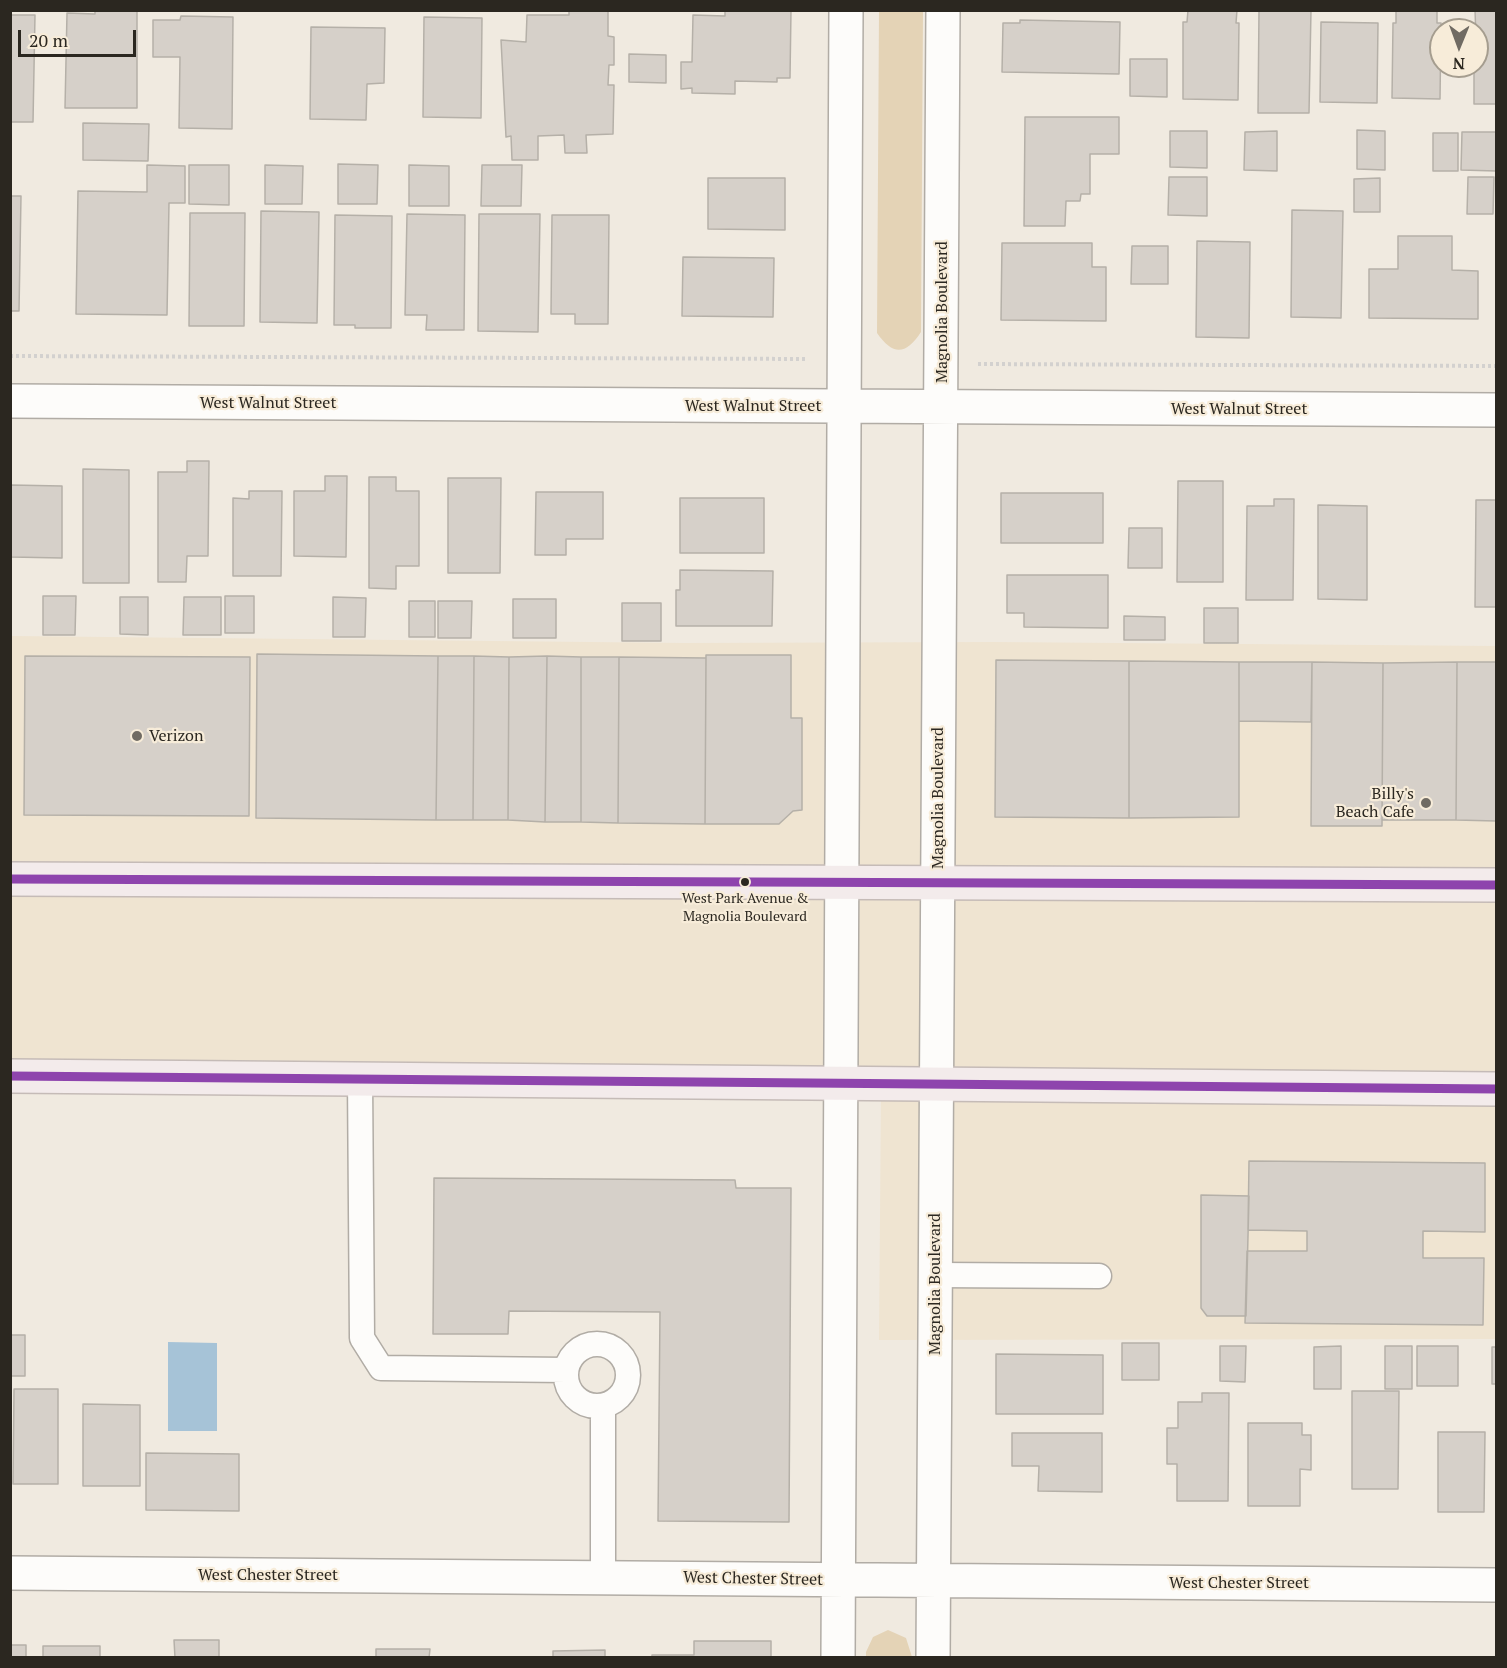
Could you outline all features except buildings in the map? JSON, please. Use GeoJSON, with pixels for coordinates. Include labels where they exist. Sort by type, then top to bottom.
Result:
{"type":"FeatureCollection","features":[{"type":"Feature","properties":{"kind":"highway"},"geometry":{"type":"LineString","coordinates":[[10,879],[1497,885]]}},
{"type":"Feature","properties":{"kind":"highway"},"geometry":{"type":"LineString","coordinates":[[10,1076],[1497,1089]]}},
{"type":"Feature","properties":{"kind":"street"},"geometry":{"type":"LineString","coordinates":[[838,1658],[843,882],[830,407],[846,10]]}},
{"type":"Feature","properties":{"kind":"street","name":"Magnolia Boulevard"},"geometry":{"type":"LineString","coordinates":[[933,1658],[943,10]]}},
{"type":"Feature","properties":{"kind":"street","name":"West Walnut Street"},"geometry":{"type":"LineString","coordinates":[[10,401],[1497,410]]}},
{"type":"Feature","properties":{"kind":"street","name":"West Chester Street"},"geometry":{"type":"LineString","coordinates":[[10,1573],[1497,1585]]}},
{"type":"Feature","properties":{"kind":"lane"},"geometry":{"type":"LineString","coordinates":[[360,1079],[362,1338],[381,1368],[566,1370]]}},
{"type":"Feature","properties":{"kind":"lane"},"geometry":{"type":"LineString","coordinates":[[936,1275],[1099,1276]]}},
{"type":"Feature","properties":{"kind":"lane"},"geometry":{"type":"LineString","coordinates":[[596,1343],[616,1350],[628,1367],[626,1388],[621,1396],[603,1406],[593,1406],[575,1397],[566,1380],[569,1360],[585,1346],[596,1343]]}},
{"type":"Feature","properties":{"kind":"lane"},"geometry":{"type":"LineString","coordinates":[[603,1406],[603,1578]]}},
{"type":"Feature","properties":{"kind":"path"},"geometry":{"type":"LineString","coordinates":[[10,356],[816,359],[830,407]]}},
{"type":"Feature","properties":{"kind":"shaded area"},"geometry":{"type":"Polygon","coordinates":[[[879,11],[923,11],[921,332],[910,345],[899,350],[889,346],[877,333],[879,11]]]}},
{"type":"Feature","properties":{"kind":"shaded area"},"geometry":{"type":"Polygon","coordinates":[[[11,636],[686,643],[993,642],[1496,646],[1496,1339],[879,1340],[881,1094],[11,1086],[11,636]]]}},
{"type":"Feature","properties":{"kind":"shaded area"},"geometry":{"type":"Polygon","coordinates":[[[888,1630],[906,1638],[912,1657],[866,1657],[873,1637],[888,1630]]]}},
{"type":"Feature","properties":{"kind":"water"},"geometry":{"type":"Polygon","coordinates":[[[168,1342],[217,1343],[217,1431],[168,1431],[168,1342]]]}},
{"type":"Feature","properties":{"kind":"transit line"},"geometry":{"type":"LineString","coordinates":[[10,879],[1496,885]]}},
{"type":"Feature","properties":{"kind":"transit line"},"geometry":{"type":"LineString","coordinates":[[10,1076],[1496,1089]]}},
{"type":"Feature","properties":{"kind":"place","name":"Verizon"},"geometry":{"type":"Point","coordinates":[137,736]}},
{"type":"Feature","properties":{"kind":"place","name":"Billy's Beach Cafe"},"geometry":{"type":"Point","coordinates":[1426,803]}},
{"type":"Feature","properties":{"kind":"place","name":"West Park Avenue & Magnolia Boulevard"},"geometry":{"type":"Point","coordinates":[745,882]}}]}
